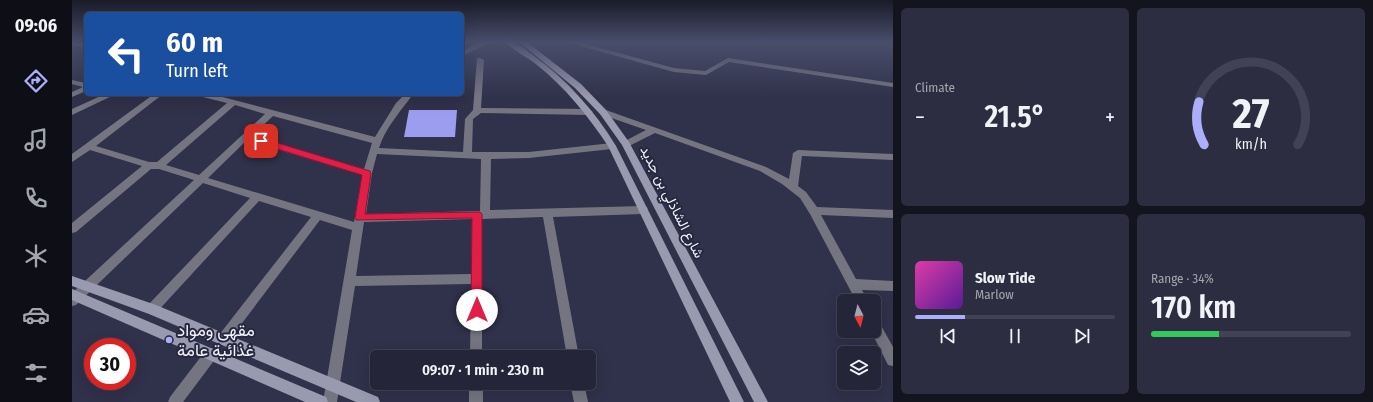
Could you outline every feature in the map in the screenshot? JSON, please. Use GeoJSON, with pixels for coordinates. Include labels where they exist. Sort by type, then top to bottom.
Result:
{"type":"FeatureCollection","features":[{"type":"Feature","properties":{"kind":"main road","name":"شارع الشاذلي بن جديد"},"geometry":{"type":"LineString","coordinates":[[533,61],[556,78],[590,112],[612,146],[737,402]]}},
{"type":"Feature","properties":{"kind":"main road","name":"شارع الشاذلي بن جديد"},"geometry":{"type":"LineString","coordinates":[[546,61],[578,86],[603,112],[626,144],[761,402]]}},
{"type":"Feature","properties":{"kind":"main road"},"geometry":{"type":"LineString","coordinates":[[72,281],[152,309],[373,402]]}},
{"type":"Feature","properties":{"kind":"main road"},"geometry":{"type":"LineString","coordinates":[[74,297],[321,402]]}},
{"type":"Feature","properties":{"kind":"street"},"geometry":{"type":"LineString","coordinates":[[477,111],[480,61]]}},
{"type":"Feature","properties":{"kind":"street"},"geometry":{"type":"LineString","coordinates":[[639,61],[674,70],[706,73],[727,61]]}},
{"type":"Feature","properties":{"kind":"street"},"geometry":{"type":"LineString","coordinates":[[733,61],[893,85]]}},
{"type":"Feature","properties":{"kind":"street"},"geometry":{"type":"LineString","coordinates":[[72,82],[84,86]]}},
{"type":"Feature","properties":{"kind":"street"},"geometry":{"type":"LineString","coordinates":[[72,95],[84,88]]}},
{"type":"Feature","properties":{"kind":"street"},"geometry":{"type":"LineString","coordinates":[[72,112],[108,96]]}},
{"type":"Feature","properties":{"kind":"street"},"geometry":{"type":"LineString","coordinates":[[72,159],[156,96]]}},
{"type":"Feature","properties":{"kind":"street"},"geometry":{"type":"LineString","coordinates":[[210,96],[377,141]]}},
{"type":"Feature","properties":{"kind":"street"},"geometry":{"type":"LineString","coordinates":[[330,402],[367,174],[377,141],[399,105],[407,96]]}},
{"type":"Feature","properties":{"kind":"street"},"geometry":{"type":"LineString","coordinates":[[72,229],[154,166],[233,102]]}},
{"type":"Feature","properties":{"kind":"street"},"geometry":{"type":"LineString","coordinates":[[467,156],[469,118],[471,114],[477,111],[590,112]]}},
{"type":"Feature","properties":{"kind":"street"},"geometry":{"type":"LineString","coordinates":[[603,112],[763,169],[785,181],[803,195],[814,211],[858,294]]}},
{"type":"Feature","properties":{"kind":"street"},"geometry":{"type":"LineString","coordinates":[[74,297],[88,287],[271,113]]}},
{"type":"Feature","properties":{"kind":"street"},"geometry":{"type":"LineString","coordinates":[[626,144],[654,130]]}},
{"type":"Feature","properties":{"kind":"street"},"geometry":{"type":"LineString","coordinates":[[246,137],[367,174]]}},
{"type":"Feature","properties":{"kind":"street"},"geometry":{"type":"LineString","coordinates":[[374,151],[486,156],[529,155],[612,146]]}},
{"type":"Feature","properties":{"kind":"street"},"geometry":{"type":"LineString","coordinates":[[89,147],[201,179],[318,216],[359,223],[481,214],[643,210]]}},
{"type":"Feature","properties":{"kind":"street"},"geometry":{"type":"LineString","coordinates":[[793,187],[798,153],[893,157]]}},
{"type":"Feature","properties":{"kind":"street"},"geometry":{"type":"LineString","coordinates":[[476,350],[477,279],[486,156]]}},
{"type":"Feature","properties":{"kind":"street"},"geometry":{"type":"LineString","coordinates":[[152,309],[257,197]]}},
{"type":"Feature","properties":{"kind":"street"},"geometry":{"type":"LineString","coordinates":[[814,211],[893,214]]}},
{"type":"Feature","properties":{"kind":"street"},"geometry":{"type":"LineString","coordinates":[[548,212],[572,350]]}},
{"type":"Feature","properties":{"kind":"street"},"geometry":{"type":"LineString","coordinates":[[223,339],[318,216]]}},
{"type":"Feature","properties":{"kind":"street"},"geometry":{"type":"LineString","coordinates":[[350,281],[477,279]]}},
{"type":"Feature","properties":{"kind":"street"},"geometry":{"type":"LineString","coordinates":[[853,284],[893,286]]}},
{"type":"Feature","properties":{"kind":"street"},"geometry":{"type":"LineString","coordinates":[[881,337],[893,360]]}},
{"type":"Feature","properties":{"kind":"street"},"geometry":{"type":"LineString","coordinates":[[175,402],[211,354]]}},
{"type":"Feature","properties":{"kind":"street"},"geometry":{"type":"LineString","coordinates":[[476,390],[476,402]]}},
{"type":"Feature","properties":{"kind":"street"},"geometry":{"type":"LineString","coordinates":[[578,390],[581,402]]}},
{"type":"Feature","properties":{"kind":"building"},"geometry":{"type":"Polygon","coordinates":[[[409,110],[457,110],[455,137],[404,137],[409,110]]]}},
{"type":"Feature","properties":{"kind":"place","name":"مقهى ومواد غذائية عامة"},"geometry":{"type":"Point","coordinates":[169,340]}},
{"type":"Feature","properties":{"kind":"route"},"geometry":{"type":"LineString","coordinates":[[261,141],[367,174],[360,218],[477,214],[477,310]]}}]}
